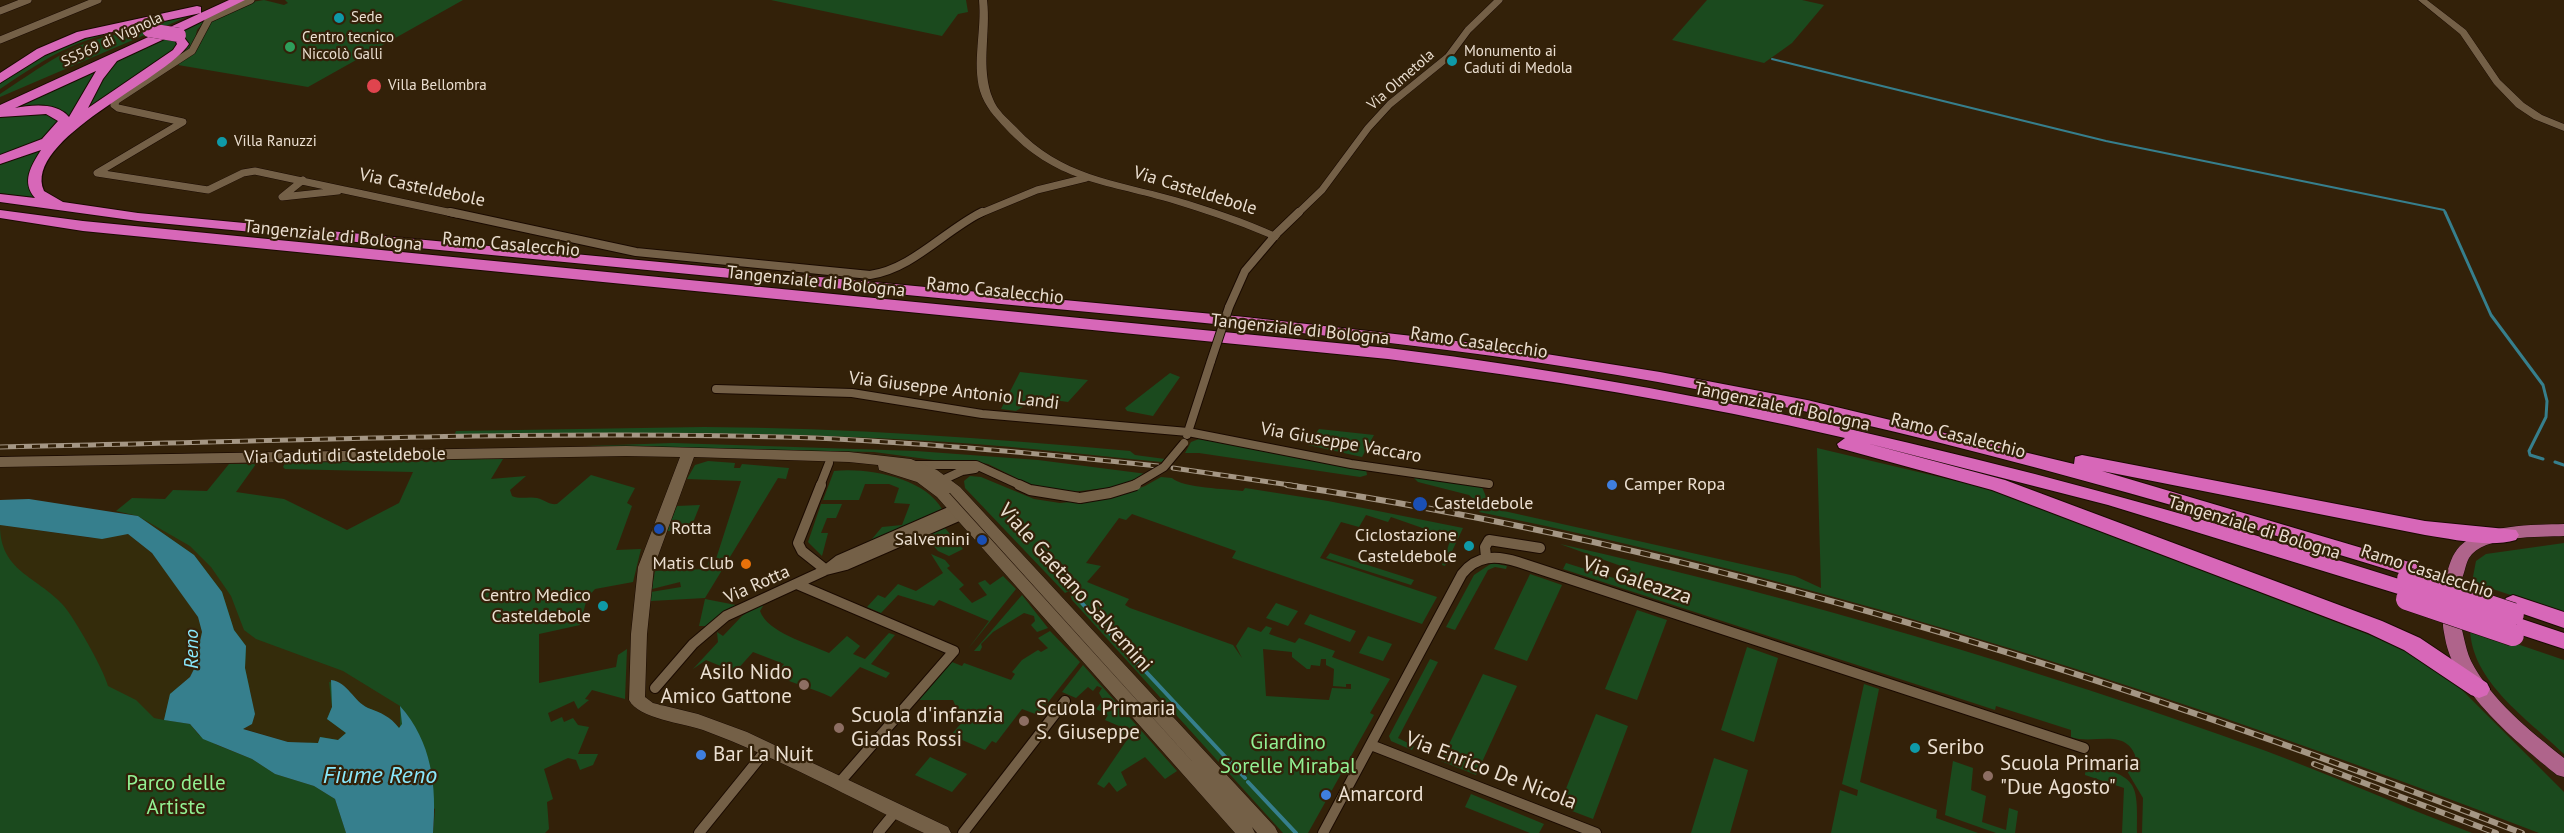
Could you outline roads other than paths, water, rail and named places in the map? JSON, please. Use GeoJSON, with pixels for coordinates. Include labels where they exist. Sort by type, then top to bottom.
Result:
{"type":"FeatureCollection","features":[{"type":"Feature","properties":{"kind":"highway"},"geometry":{"type":"LineString","coordinates":[[0,79],[41,52],[72,38],[104,29],[188,13],[229,0]]}},
{"type":"Feature","properties":{"kind":"highway","name":"SS569 di Vignola"},"geometry":{"type":"LineString","coordinates":[[0,100],[118,51],[229,0]]}},
{"type":"Feature","properties":{"kind":"highway","name":"SS569 di Vignola"},"geometry":{"type":"LineString","coordinates":[[0,110],[153,34],[248,0]]}},
{"type":"Feature","properties":{"kind":"highway"},"geometry":{"type":"LineString","coordinates":[[0,92],[71,46],[109,34],[178,35],[183,44],[177,53],[103,101],[64,135],[38,163],[33,178],[38,192],[52,202],[138,217]]}},
{"type":"Feature","properties":{"kind":"highway"},"geometry":{"type":"LineString","coordinates":[[64,135],[104,68],[153,34]]}},
{"type":"Feature","properties":{"kind":"highway"},"geometry":{"type":"LineString","coordinates":[[0,115],[44,111],[59,114],[65,121],[62,129],[45,141],[0,160]]}},
{"type":"Feature","properties":{"kind":"highway","name":"Tangenziale di Bologna"},"geometry":{"type":"LineString","coordinates":[[0,198],[138,217],[1421,340],[1706,385],[1920,430],[2153,491],[2408,584],[2513,619],[2564,653]]}},
{"type":"Feature","properties":{"kind":"highway","name":"Ramo Casalecchio"},"geometry":{"type":"LineString","coordinates":[[0,205],[102,221],[1403,347],[1555,368],[1753,404],[1948,447],[2233,524],[2408,584]]}},
{"type":"Feature","properties":{"kind":"highway","name":"Ramo Casalecchio"},"geometry":{"type":"LineString","coordinates":[[0,214],[93,227],[1339,348],[1552,376],[1766,415],[1956,458],[2158,512],[2408,584]]}},
{"type":"Feature","properties":{"kind":"highway","name":"Tangenziale di Bologna"},"geometry":{"type":"LineString","coordinates":[[0,224],[1398,363],[1626,397],[1801,432],[2102,507],[2278,558],[2408,584],[2513,619],[2564,620]]}},
{"type":"Feature","properties":{"kind":"highway"},"geometry":{"type":"LineString","coordinates":[[1920,430],[2425,528],[2468,534],[2509,534]]}},
{"type":"Feature","properties":{"kind":"highway"},"geometry":{"type":"LineString","coordinates":[[1801,432],[1977,479],[2034,498],[2392,634],[2432,656],[2479,689]]}},
{"type":"Feature","properties":{"kind":"highway"},"geometry":{"type":"LineString","coordinates":[[2513,619],[2564,641]]}},
{"type":"Feature","properties":{"kind":"highway","name":"Ramo Casalecchio"},"geometry":{"type":"LineString","coordinates":[[2513,619],[2564,631]]}},
{"type":"Feature","properties":{"kind":"main road","name":"Via Casteldebole"},"geometry":{"type":"LineString","coordinates":[[983,0],[982,58],[988,100],[1023,145],[1068,177],[1086,178],[1174,200],[1274,237]]}},
{"type":"Feature","properties":{"kind":"main road"},"geometry":{"type":"LineString","coordinates":[[2422,0],[2463,32],[2497,82],[2520,105],[2539,118],[2564,128]]}},
{"type":"Feature","properties":{"kind":"main road","name":"Via Caduti di Casteldebole"},"geometry":{"type":"LineString","coordinates":[[0,462],[626,451],[727,455]]}},
{"type":"Feature","properties":{"kind":"main road"},"geometry":{"type":"LineString","coordinates":[[689,453],[646,567],[639,634],[637,700],[648,708],[714,726],[767,749],[942,833]]}},
{"type":"Feature","properties":{"kind":"main road","name":"Viale Gaetano Salvemini"},"geometry":{"type":"LineString","coordinates":[[727,455],[892,469],[935,476],[958,512],[1025,576],[1269,833]]}},
{"type":"Feature","properties":{"kind":"main road","name":"Viale Gaetano Salvemini"},"geometry":{"type":"LineString","coordinates":[[727,455],[868,458],[911,464],[935,476],[1025,576],[1246,833]]}},
{"type":"Feature","properties":{"kind":"main road"},"geometry":{"type":"LineString","coordinates":[[2455,576],[2462,555],[2473,545],[2509,534],[2564,530]]}},
{"type":"Feature","properties":{"kind":"main road"},"geometry":{"type":"LineString","coordinates":[[2451,621],[2458,656],[2479,689],[2561,768]]}},
{"type":"Feature","properties":{"kind":"street"},"geometry":{"type":"LineString","coordinates":[[0,11],[28,0]]}},
{"type":"Feature","properties":{"kind":"street"},"geometry":{"type":"LineString","coordinates":[[0,40],[98,0]]}},
{"type":"Feature","properties":{"kind":"street","name":"Via Casteldebole"},"geometry":{"type":"LineString","coordinates":[[248,0],[210,18],[202,26],[199,42],[192,51],[117,100],[114,105],[118,108],[183,122],[97,173],[208,190],[243,173],[255,171],[636,252],[870,275],[881,275],[897,266],[973,217],[1068,177]]}},
{"type":"Feature","properties":{"kind":"street","name":"Via Olmetola"},"geometry":{"type":"LineString","coordinates":[[1274,237],[1322,190],[1348,153],[1383,112],[1448,57],[1468,30],[1499,0]]}},
{"type":"Feature","properties":{"kind":"street"},"geometry":{"type":"LineString","coordinates":[[303,180],[282,197],[346,190]]}},
{"type":"Feature","properties":{"kind":"street"},"geometry":{"type":"LineString","coordinates":[[935,476],[954,465],[969,464],[1030,490],[1080,498],[1118,492],[1142,482],[1171,462],[1184,443],[1229,307],[1245,271],[1274,237]]}},
{"type":"Feature","properties":{"kind":"street","name":"Via Giuseppe Antonio Landi"},"geometry":{"type":"LineString","coordinates":[[716,389],[852,393],[982,414],[1188,432]]}},
{"type":"Feature","properties":{"kind":"street","name":"Via Giuseppe Vaccaro"},"geometry":{"type":"LineString","coordinates":[[1188,432],[1351,464],[1489,483]]}},
{"type":"Feature","properties":{"kind":"street","name":"Via Rotta"},"geometry":{"type":"LineString","coordinates":[[826,570],[802,551],[798,543],[829,463]]}},
{"type":"Feature","properties":{"kind":"street"},"geometry":{"type":"LineString","coordinates":[[935,476],[962,471],[986,470]]}},
{"type":"Feature","properties":{"kind":"street","name":"Via Rotta"},"geometry":{"type":"LineString","coordinates":[[655,688],[694,643],[728,615],[800,585],[826,570],[846,565],[958,512]]}},
{"type":"Feature","properties":{"kind":"street"},"geometry":{"type":"LineString","coordinates":[[1323,833],[1466,567],[1486,557],[1485,547],[1491,539],[1540,548]]}},
{"type":"Feature","properties":{"kind":"street","name":"Via Galeazza"},"geometry":{"type":"LineString","coordinates":[[1486,557],[1501,557],[1518,562],[2084,748]]}},
{"type":"Feature","properties":{"kind":"street"},"geometry":{"type":"LineString","coordinates":[[800,585],[954,651],[838,783]]}},
{"type":"Feature","properties":{"kind":"street"},"geometry":{"type":"LineString","coordinates":[[963,833],[1065,701]]}},
{"type":"Feature","properties":{"kind":"street","name":"Via Enrico De Nicola"},"geometry":{"type":"LineString","coordinates":[[1371,745],[1596,833]]}},
{"type":"Feature","properties":{"kind":"street"},"geometry":{"type":"LineString","coordinates":[[699,833],[767,749]]}},
{"type":"Feature","properties":{"kind":"street"},"geometry":{"type":"LineString","coordinates":[[878,833],[897,811]]}},
{"type":"Feature","properties":{"kind":"water","name":"Fiume Reno"},"geometry":{"type":"Polygon","coordinates":[[[29,499],[138,516],[194,555],[222,592],[234,630],[246,646],[245,668],[255,714],[252,724],[243,729],[288,742],[318,743],[320,737],[338,740],[346,733],[327,719],[332,707],[331,680],[342,684],[363,705],[385,715],[399,728],[402,724],[400,706],[419,734],[430,765],[434,798],[433,833],[346,833],[335,799],[314,786],[275,774],[252,759],[203,739],[190,724],[164,720],[170,694],[190,677],[194,669],[202,632],[198,617],[152,553],[128,534],[102,539],[0,525],[0,500],[29,499]]]}},
{"type":"Feature","properties":{"kind":"waterway"},"geometry":{"type":"LineString","coordinates":[[1772,59],[2106,141],[2445,212]]}},
{"type":"Feature","properties":{"kind":"waterway"},"geometry":{"type":"LineString","coordinates":[[2445,212],[2491,315],[2543,385],[2547,401],[2546,417],[2529,451],[2530,455],[2543,459]]}},
{"type":"Feature","properties":{"kind":"waterway"},"geometry":{"type":"LineString","coordinates":[[2555,462],[2564,465]]}},
{"type":"Feature","properties":{"kind":"waterway"},"geometry":{"type":"LineString","coordinates":[[1079,600],[1245,778]]}},
{"type":"Feature","properties":{"kind":"waterway"},"geometry":{"type":"LineString","coordinates":[[1248,782],[1296,833]]}},
{"type":"Feature","properties":{"kind":"railway"},"geometry":{"type":"LineString","coordinates":[[0,447],[408,437],[713,436],[901,443],[1158,466]]}},
{"type":"Feature","properties":{"kind":"railway"},"geometry":{"type":"LineString","coordinates":[[1173,468],[1297,486]]}},
{"type":"Feature","properties":{"kind":"railway"},"geometry":{"type":"LineString","coordinates":[[1287,485],[1446,512],[1603,544],[1759,582],[1914,624],[2068,671],[2220,722],[2522,833]]}},
{"type":"Feature","properties":{"kind":"railway"},"geometry":{"type":"LineString","coordinates":[[2314,764],[2496,833]]}},
{"type":"Feature","properties":{"kind":"place","name":"Sede"},"geometry":{"type":"Point","coordinates":[339,18]}},
{"type":"Feature","properties":{"kind":"place","name":"Centro tecnico Niccolò Galli"},"geometry":{"type":"Point","coordinates":[290,47]}},
{"type":"Feature","properties":{"kind":"place","name":"Monumento ai Caduti di Medola"},"geometry":{"type":"Point","coordinates":[1452,61]}},
{"type":"Feature","properties":{"kind":"place","name":"Villa Bellombra"},"geometry":{"type":"Point","coordinates":[374,86]}},
{"type":"Feature","properties":{"kind":"place","name":"Villa Ranuzzi"},"geometry":{"type":"Point","coordinates":[222,142]}},
{"type":"Feature","properties":{"kind":"place","name":"Camper Ropa"},"geometry":{"type":"Point","coordinates":[1612,485]}},
{"type":"Feature","properties":{"kind":"place","name":"Casteldebole"},"geometry":{"type":"Point","coordinates":[1420,504]}},
{"type":"Feature","properties":{"kind":"place","name":"Rotta"},"geometry":{"type":"Point","coordinates":[659,529]}},
{"type":"Feature","properties":{"kind":"place","name":"Salvemini"},"geometry":{"type":"Point","coordinates":[982,540]}},
{"type":"Feature","properties":{"kind":"place","name":"Ciclostazione Casteldebole"},"geometry":{"type":"Point","coordinates":[1469,546]}},
{"type":"Feature","properties":{"kind":"place","name":"Matis Club"},"geometry":{"type":"Point","coordinates":[746,564]}},
{"type":"Feature","properties":{"kind":"place","name":"Centro Medico Casteldebole"},"geometry":{"type":"Point","coordinates":[603,606]}},
{"type":"Feature","properties":{"kind":"place","name":"Asilo Nido Amico Gattone"},"geometry":{"type":"Point","coordinates":[804,685]}},
{"type":"Feature","properties":{"kind":"place","name":"Scuola Primaria S. Giuseppe"},"geometry":{"type":"Point","coordinates":[1024,721]}},
{"type":"Feature","properties":{"kind":"place","name":"Scuola d'infanzia Giadas Rossi"},"geometry":{"type":"Point","coordinates":[839,728]}},
{"type":"Feature","properties":{"kind":"place","name":"Seribo"},"geometry":{"type":"Point","coordinates":[1915,748]}},
{"type":"Feature","properties":{"kind":"place","name":"Bar La Nuit"},"geometry":{"type":"Point","coordinates":[701,755]}},
{"type":"Feature","properties":{"kind":"place","name":"Scuola Primaria \"Due Agosto\""},"geometry":{"type":"Point","coordinates":[1988,776]}},
{"type":"Feature","properties":{"kind":"place","name":"Amarcord"},"geometry":{"type":"Point","coordinates":[1326,795]}},
{"type":"Feature","properties":{"kind":"water label","name":"Reno"},"geometry":{"type":"Point","coordinates":[192,649]}},
{"type":"Feature","properties":{"kind":"park label","name":"Giardino Sorelle Mirabal"},"geometry":{"type":"Point","coordinates":[1288,755]}},
{"type":"Feature","properties":{"kind":"park label","name":"Parco delle Artiste"},"geometry":{"type":"Point","coordinates":[176,796]}}]}
